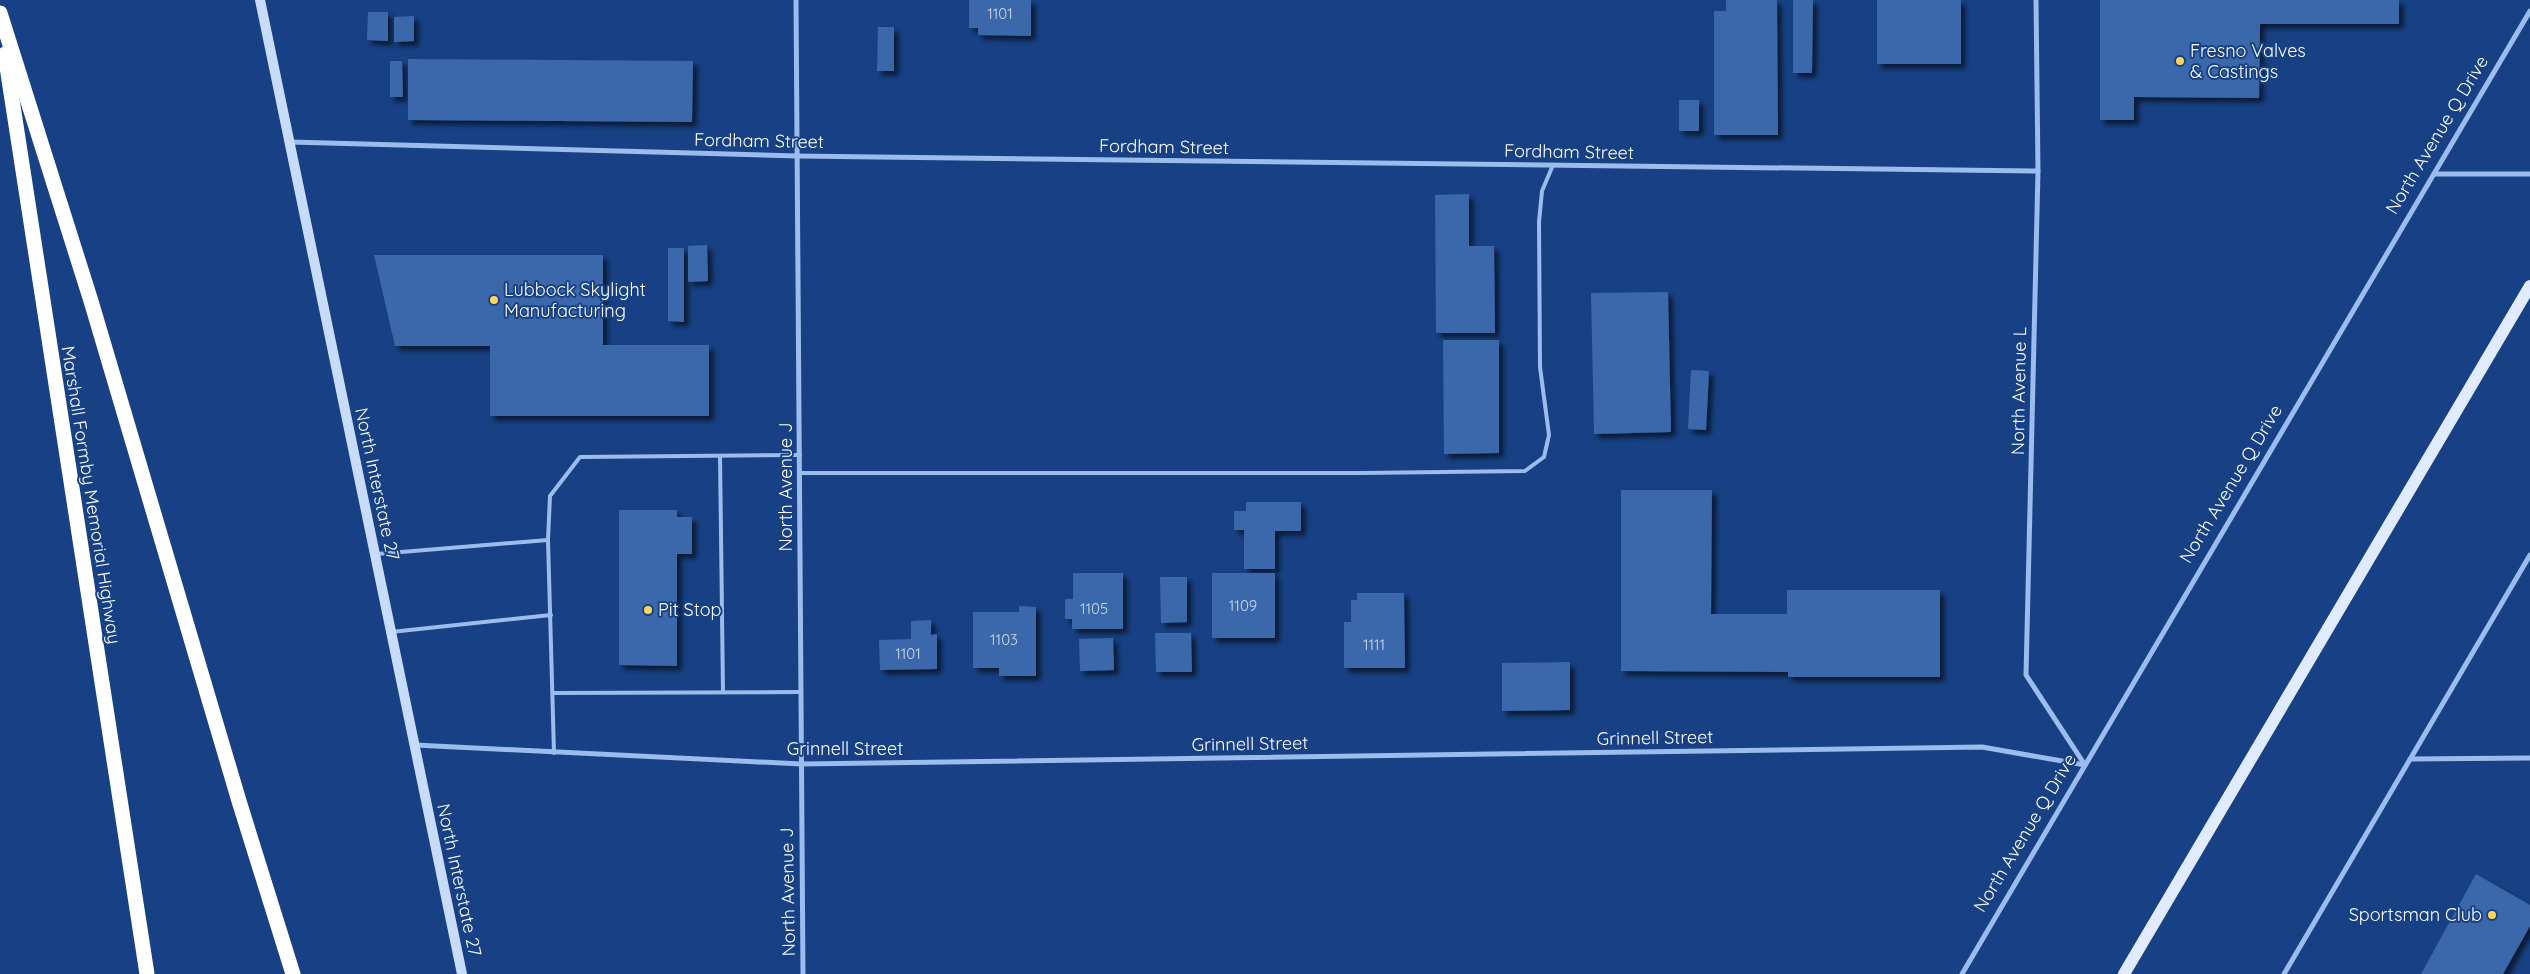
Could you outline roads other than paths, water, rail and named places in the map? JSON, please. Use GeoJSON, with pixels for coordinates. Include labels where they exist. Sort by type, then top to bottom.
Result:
{"type":"FeatureCollection","features":[{"type":"Feature","properties":{"kind":"highway"},"geometry":{"type":"LineString","coordinates":[[0,13],[91,301],[239,801],[293,974]]}},
{"type":"Feature","properties":{"kind":"highway","name":"Marshall Formby Memorial Highway"},"geometry":{"type":"LineString","coordinates":[[0,21],[146,974]]}},
{"type":"Feature","properties":{"kind":"main road","name":"North Interstate 27"},"geometry":{"type":"LineString","coordinates":[[260,0],[462,974]]}},
{"type":"Feature","properties":{"kind":"main road"},"geometry":{"type":"LineString","coordinates":[[2124,974],[2530,286]]}},
{"type":"Feature","properties":{"kind":"street","name":"North Avenue J"},"geometry":{"type":"LineString","coordinates":[[796,0],[803,974]]}},
{"type":"Feature","properties":{"kind":"street","name":"North Avenue L"},"geometry":{"type":"LineString","coordinates":[[2036,0],[2038,171],[2026,674],[2085,765]]}},
{"type":"Feature","properties":{"kind":"street","name":"North Avenue Q Drive"},"geometry":{"type":"LineString","coordinates":[[1962,974],[2530,11]]}},
{"type":"Feature","properties":{"kind":"street","name":"Fordham Street"},"geometry":{"type":"LineString","coordinates":[[289,142],[797,156],[2038,171]]}},
{"type":"Feature","properties":{"kind":"street"},"geometry":{"type":"LineString","coordinates":[[2434,174],[2530,174]]}},
{"type":"Feature","properties":{"kind":"street"},"geometry":{"type":"LineString","coordinates":[[2284,974],[2530,555]]}},
{"type":"Feature","properties":{"kind":"street","name":"Grinnell Street"},"geometry":{"type":"LineString","coordinates":[[414,744],[554,753],[801,764],[1982,747],[2085,765]]}},
{"type":"Feature","properties":{"kind":"street"},"geometry":{"type":"LineString","coordinates":[[2410,759],[2530,758]]}},
{"type":"Feature","properties":{"kind":"lane"},"geometry":{"type":"LineString","coordinates":[[798,473],[1362,473],[1525,471],[1544,457],[1550,434],[1540,367],[1539,222],[1542,191],[1553,165]]}},
{"type":"Feature","properties":{"kind":"lane"},"geometry":{"type":"LineString","coordinates":[[554,753],[548,540],[550,496],[580,457],[800,455]]}},
{"type":"Feature","properties":{"kind":"lane"},"geometry":{"type":"LineString","coordinates":[[720,456],[724,692]]}},
{"type":"Feature","properties":{"kind":"lane"},"geometry":{"type":"LineString","coordinates":[[375,554],[548,540]]}},
{"type":"Feature","properties":{"kind":"lane"},"geometry":{"type":"LineString","coordinates":[[391,632],[551,615]]}},
{"type":"Feature","properties":{"kind":"lane"},"geometry":{"type":"LineString","coordinates":[[553,693],[800,692]]}},
{"type":"Feature","properties":{"kind":"place","name":"Fresno Valves & Castings"},"geometry":{"type":"Point","coordinates":[2180,61]}},
{"type":"Feature","properties":{"kind":"place","name":"Lubbock Skylight Manufacturing"},"geometry":{"type":"Point","coordinates":[494,300]}},
{"type":"Feature","properties":{"kind":"place","name":"Pit Stop"},"geometry":{"type":"Point","coordinates":[648,610]}},
{"type":"Feature","properties":{"kind":"place","name":"Sportsman Club"},"geometry":{"type":"Point","coordinates":[2492,915]}}]}
